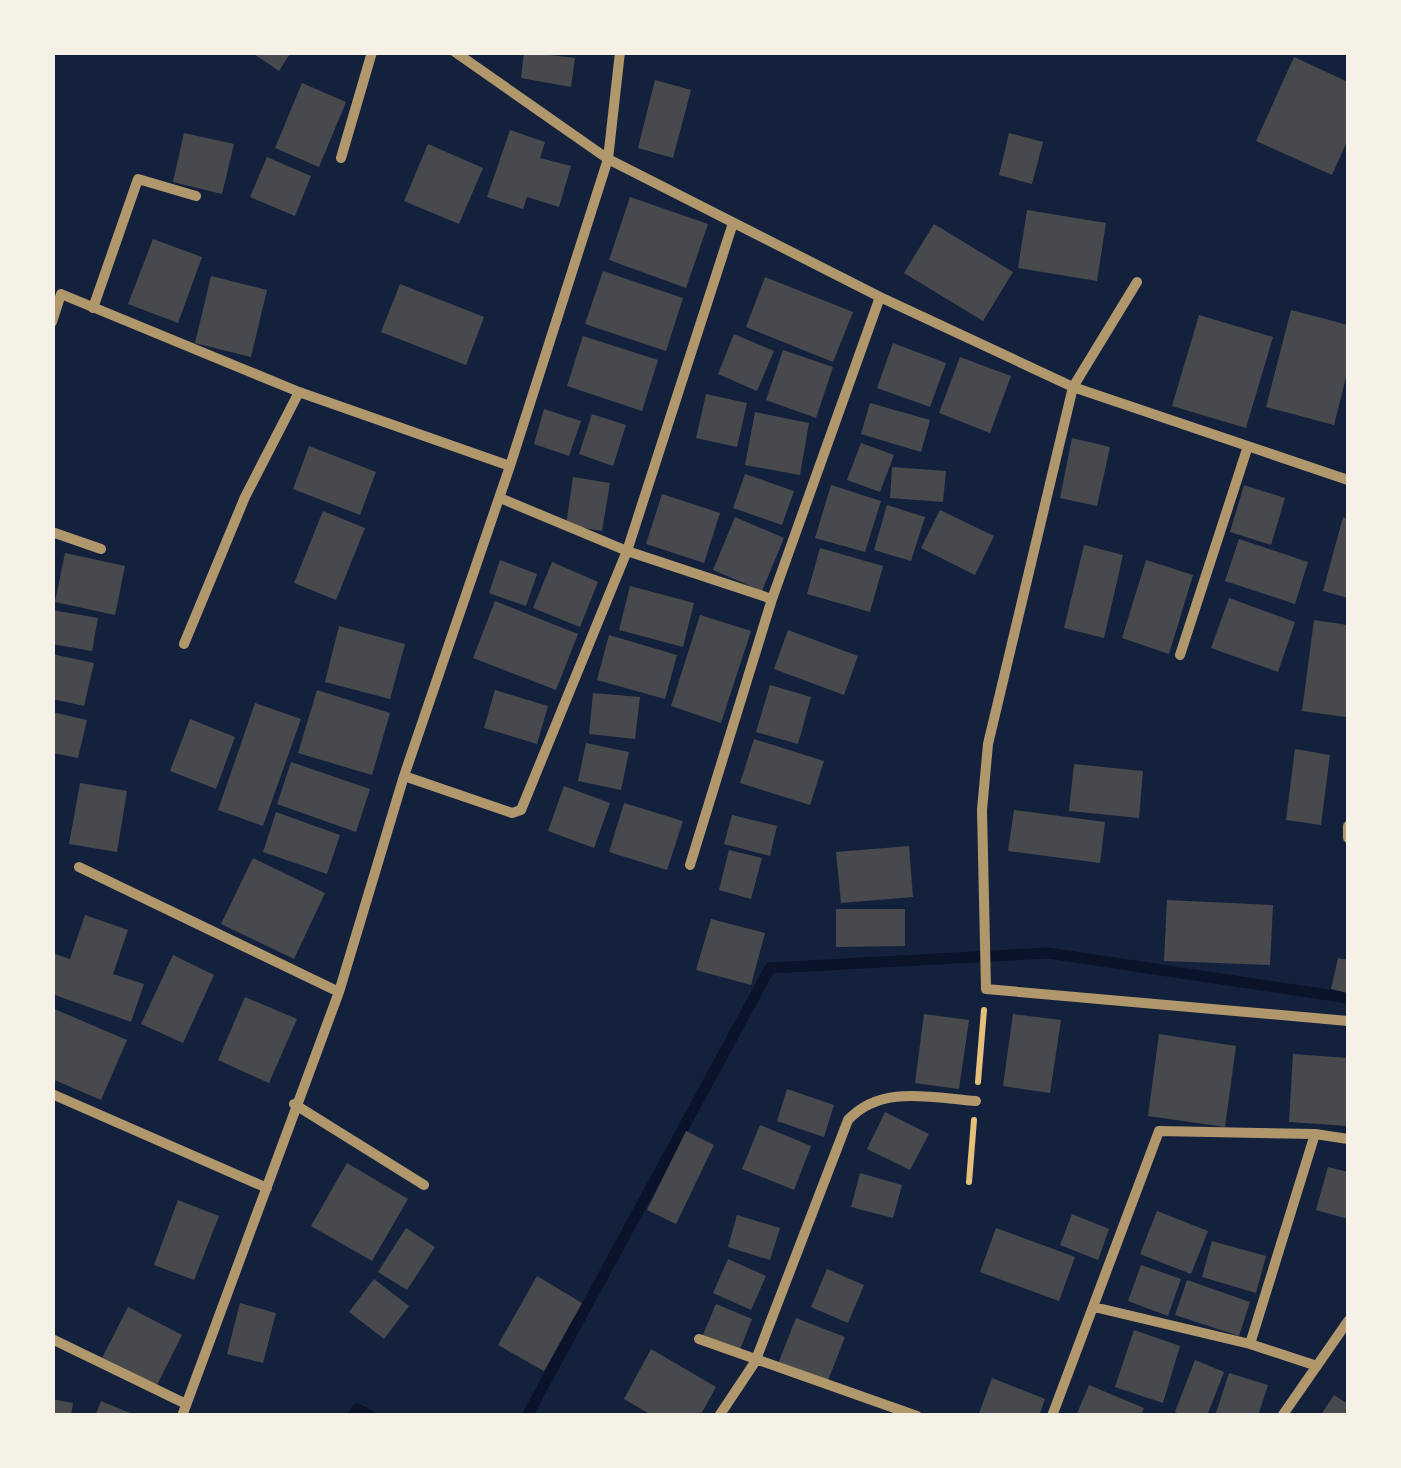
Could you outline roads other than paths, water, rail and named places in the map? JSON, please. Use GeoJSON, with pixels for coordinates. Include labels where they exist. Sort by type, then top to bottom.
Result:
{"type":"FeatureCollection","features":[{"type":"Feature","properties":{"kind":"street"},"geometry":{"type":"LineString","coordinates":[[341,158],[372,52]]}},
{"type":"Feature","properties":{"kind":"street"},"geometry":{"type":"LineString","coordinates":[[455,52],[608,159],[880,297],[1074,386],[1348,480]]}},
{"type":"Feature","properties":{"kind":"street"},"geometry":{"type":"LineString","coordinates":[[52,1339],[184,1410],[267,1188],[294,1104],[339,992],[404,776],[500,498],[608,159],[620,52]]}},
{"type":"Feature","properties":{"kind":"street"},"geometry":{"type":"LineString","coordinates":[[92,308],[138,180],[196,196]]}},
{"type":"Feature","properties":{"kind":"street"},"geometry":{"type":"LineString","coordinates":[[404,776],[512,813],[522,810],[627,551],[733,223]]}},
{"type":"Feature","properties":{"kind":"street"},"geometry":{"type":"LineString","coordinates":[[1137,282],[1074,386],[988,744],[982,810],[986,989],[1348,1021]]}},
{"type":"Feature","properties":{"kind":"street"},"geometry":{"type":"LineString","coordinates":[[52,322],[57,294],[299,392],[510,466]]}},
{"type":"Feature","properties":{"kind":"street"},"geometry":{"type":"LineString","coordinates":[[690,865],[772,599],[880,297]]}},
{"type":"Feature","properties":{"kind":"street"},"geometry":{"type":"LineString","coordinates":[[184,644],[246,497],[299,392]]}},
{"type":"Feature","properties":{"kind":"street"},"geometry":{"type":"LineString","coordinates":[[1180,655],[1248,446]]}},
{"type":"Feature","properties":{"kind":"street"},"geometry":{"type":"LineString","coordinates":[[500,498],[627,551],[772,599]]}},
{"type":"Feature","properties":{"kind":"street"},"geometry":{"type":"LineString","coordinates":[[52,532],[101,549]]}},
{"type":"Feature","properties":{"kind":"street"},"geometry":{"type":"LineString","coordinates":[[1348,826],[1348,838]]}},
{"type":"Feature","properties":{"kind":"street"},"geometry":{"type":"LineString","coordinates":[[79,867],[339,992]]}},
{"type":"Feature","properties":{"kind":"street"},"geometry":{"type":"LineString","coordinates":[[52,1094],[267,1188]]}},
{"type":"Feature","properties":{"kind":"street"},"geometry":{"type":"LineString","coordinates":[[720,1416],[755,1362],[848,1120],[861,1106],[898,1096],[976,1101]]}},
{"type":"Feature","properties":{"kind":"street"},"geometry":{"type":"LineString","coordinates":[[294,1104],[424,1185]]}},
{"type":"Feature","properties":{"kind":"street"},"geometry":{"type":"LineString","coordinates":[[1052,1416],[1159,1131],[1166,1128],[1315,1134],[1348,1139]]}},
{"type":"Feature","properties":{"kind":"street"},"geometry":{"type":"LineString","coordinates":[[1250,1344],[1315,1134]]}},
{"type":"Feature","properties":{"kind":"street"},"geometry":{"type":"LineString","coordinates":[[1094,1308],[1250,1344],[1317,1366]]}},
{"type":"Feature","properties":{"kind":"street"},"geometry":{"type":"LineString","coordinates":[[1282,1416],[1348,1321]]}},
{"type":"Feature","properties":{"kind":"street"},"geometry":{"type":"LineString","coordinates":[[700,1339],[755,1362],[917,1416]]}},
{"type":"Feature","properties":{"kind":"waterway"},"geometry":{"type":"LineString","coordinates":[[527,1416],[770,968],[1048,953],[1348,998]]}},
{"type":"Feature","properties":{"kind":"waterway"},"geometry":{"type":"LineString","coordinates":[[353,1416],[357,1409],[371,1416]]}}]}
